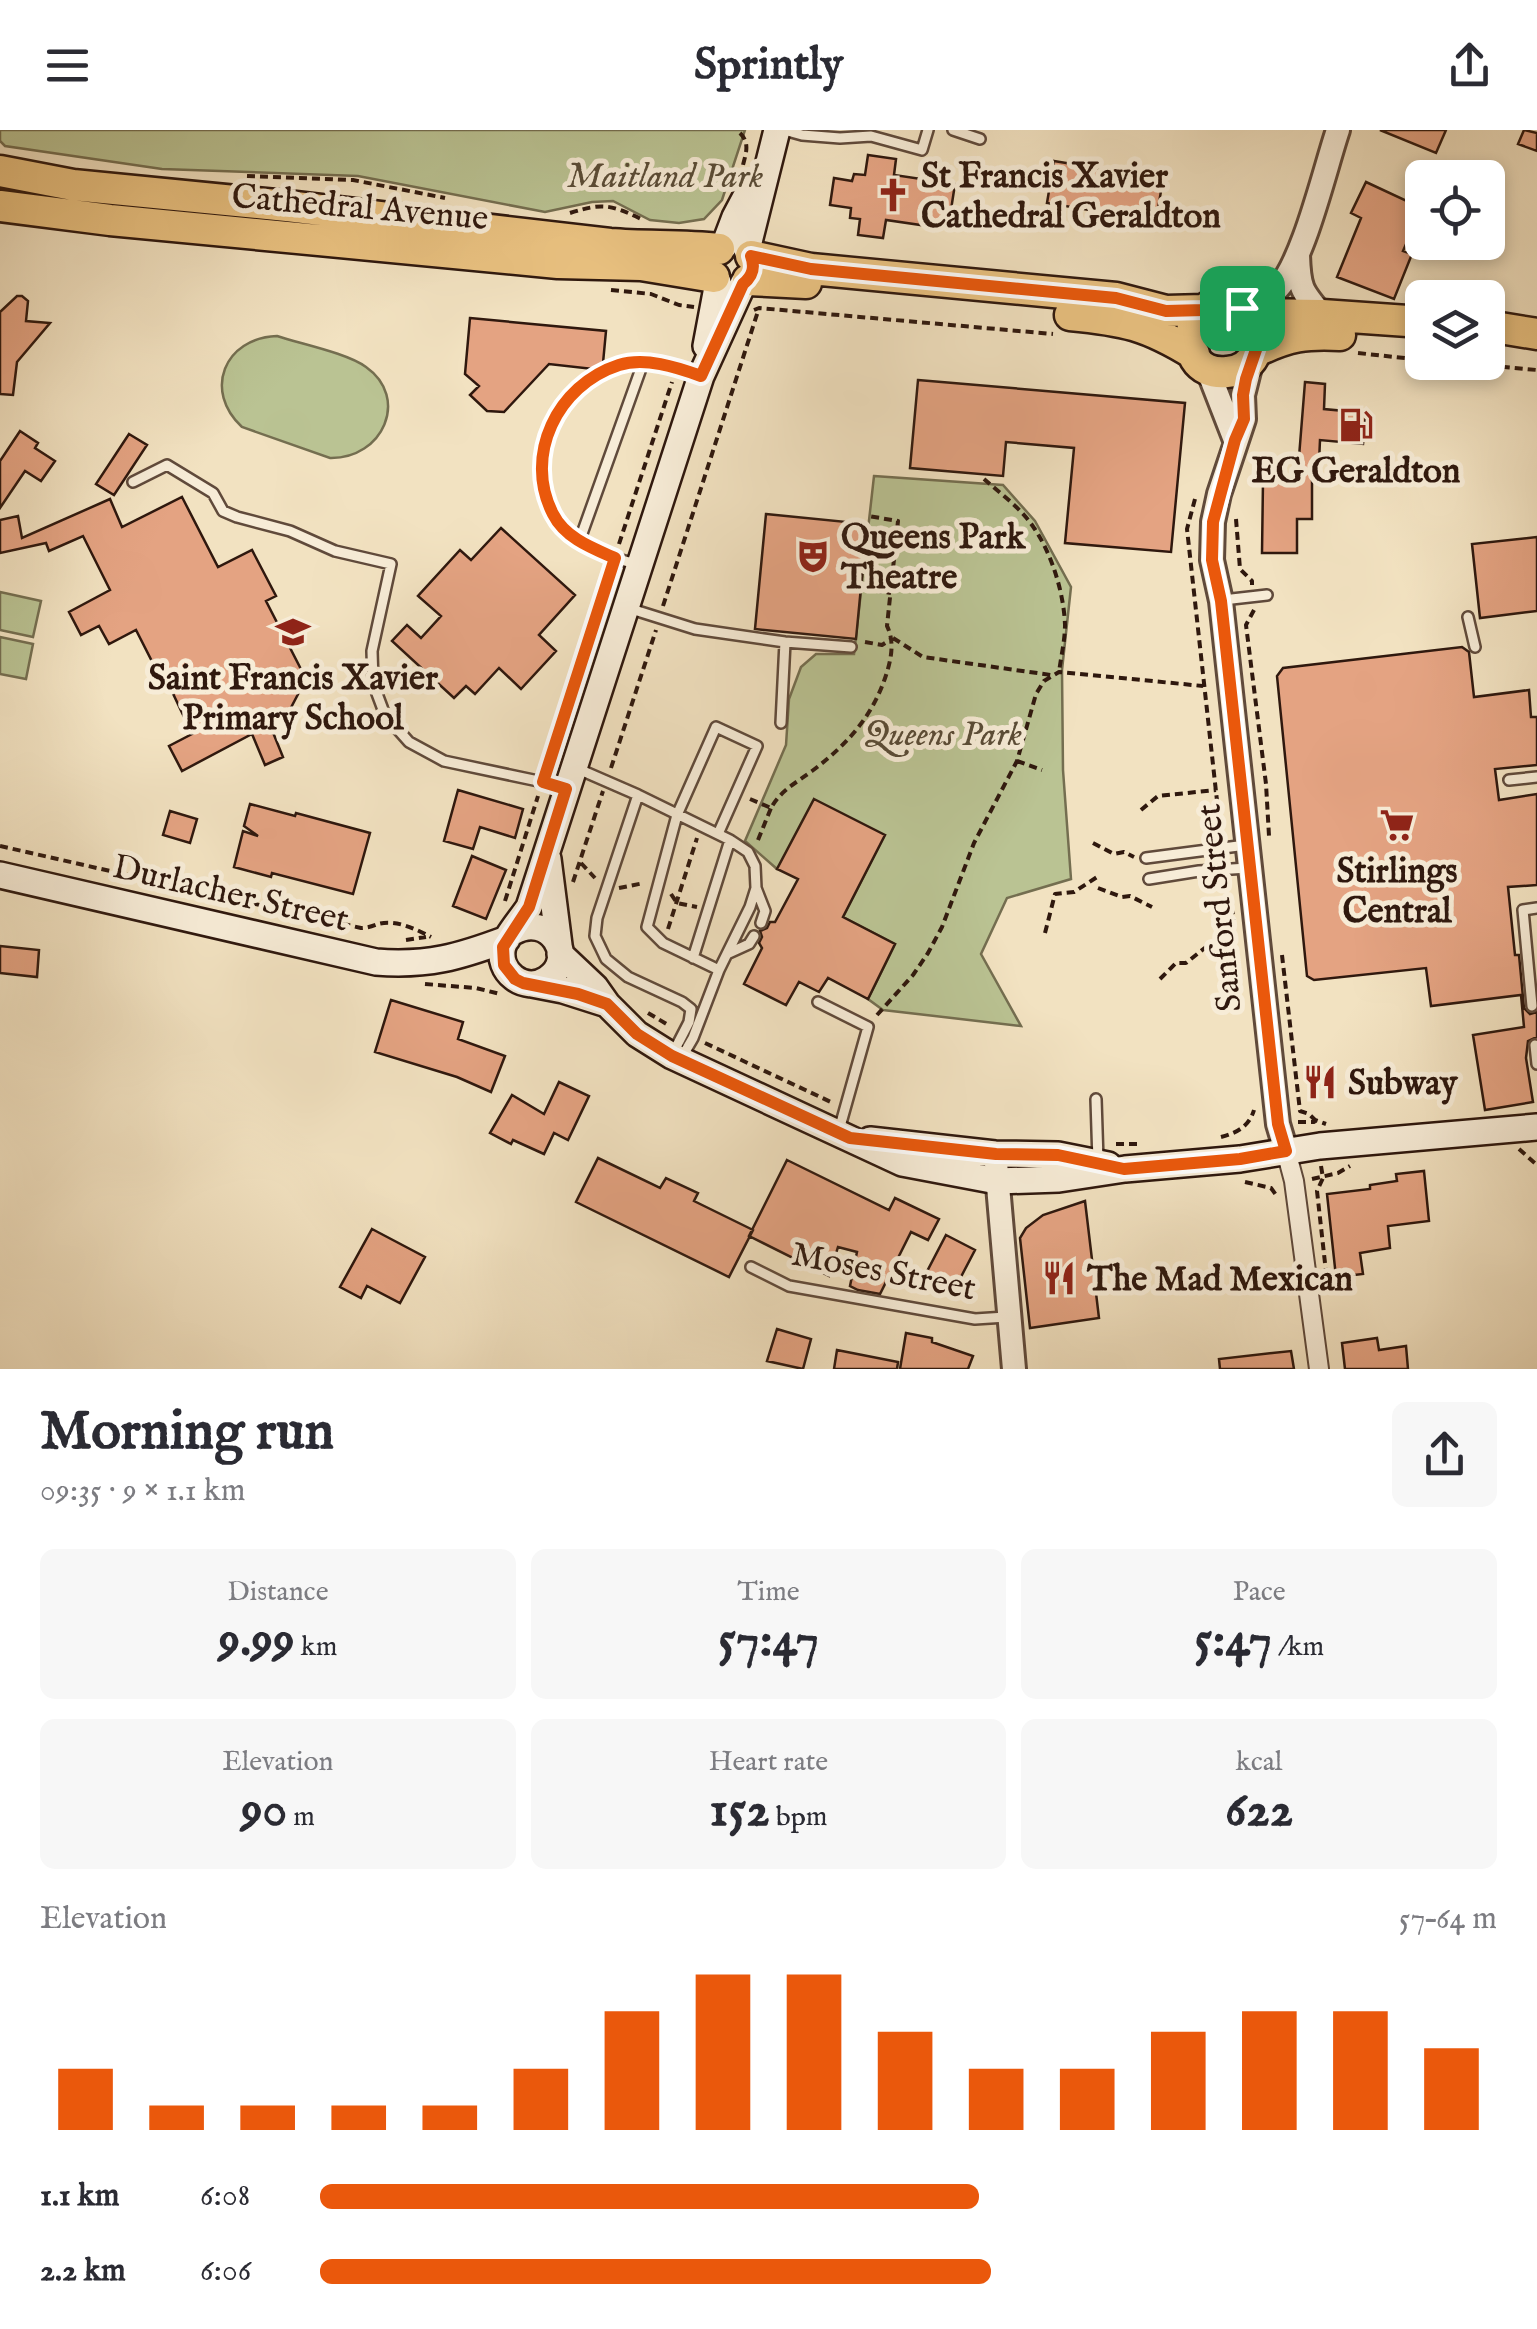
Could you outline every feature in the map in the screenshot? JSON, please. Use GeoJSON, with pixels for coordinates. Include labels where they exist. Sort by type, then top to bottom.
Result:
{"type":"FeatureCollection","features":[{"type":"Feature","properties":{"kind":"main road"},"geometry":{"type":"LineString","coordinates":[[607,1004],[515,979],[508,973],[502,956],[529,907],[548,848],[561,779],[625,607],[627,561],[689,372],[730,280],[735,217],[777,137]]}},
{"type":"Feature","properties":{"kind":"main road","name":"Cathedral Avenue"},"geometry":{"type":"LineString","coordinates":[[0,172],[74,185],[113,205]]}},
{"type":"Feature","properties":{"kind":"main road","name":"Cathedral Avenue"},"geometry":{"type":"LineString","coordinates":[[0,206],[113,205],[558,262],[640,265],[730,280],[806,282],[865,294],[1104,318],[1136,324],[1164,336],[1200,361]]}},
{"type":"Feature","properties":{"kind":"main road","name":"Cathedral Avenue"},"geometry":{"type":"LineString","coordinates":[[730,280],[811,269],[1116,298],[1166,311],[1204,310]]}},
{"type":"Feature","properties":{"kind":"main road"},"geometry":{"type":"LineString","coordinates":[[1405,321],[1246,311],[1223,303],[1204,310],[1192,325],[1190,345],[1200,361],[1226,373],[1236,371],[1284,338],[1305,334],[1405,341]]}},
{"type":"Feature","properties":{"kind":"main road"},"geometry":{"type":"LineString","coordinates":[[1246,311],[1258,331],[1254,355]]}},
{"type":"Feature","properties":{"kind":"main road"},"geometry":{"type":"LineString","coordinates":[[1505,329],[1537,334]]}},
{"type":"Feature","properties":{"kind":"main road"},"geometry":{"type":"LineString","coordinates":[[1505,349],[1537,352]]}},
{"type":"Feature","properties":{"kind":"main road"},"geometry":{"type":"LineString","coordinates":[[532,984],[549,978],[559,963],[548,848]]}},
{"type":"Feature","properties":{"kind":"main road","name":"Durlacher Street"},"geometry":{"type":"LineString","coordinates":[[0,875],[376,962],[447,960],[508,973]]}},
{"type":"Feature","properties":{"kind":"main road"},"geometry":{"type":"LineString","coordinates":[[510,936],[530,926],[548,931],[559,949],[637,1034],[676,1058],[844,1126],[902,1163],[997,1181],[1060,1179],[1320,1146],[1537,1127]]}},
{"type":"Feature","properties":{"kind":"main road","name":"Durlacher Street"},"geometry":{"type":"LineString","coordinates":[[447,960],[510,936]]}},
{"type":"Feature","properties":{"kind":"main road"},"geometry":{"type":"LineString","coordinates":[[844,1126],[996,1154],[1098,1154],[1124,1169]]}},
{"type":"Feature","properties":{"kind":"street"},"geometry":{"type":"LineString","coordinates":[[1246,311],[1280,287],[1298,255],[1338,130]]}},
{"type":"Feature","properties":{"kind":"street"},"geometry":{"type":"LineString","coordinates":[[1298,255],[1304,295],[1322,314]]}},
{"type":"Feature","properties":{"kind":"street","name":"Sanford Street"},"geometry":{"type":"LineString","coordinates":[[1254,355],[1243,395],[1244,419],[1213,522],[1212,560],[1221,601],[1278,1124],[1294,1181],[1318,1369]]}},
{"type":"Feature","properties":{"kind":"street"},"geometry":{"type":"LineString","coordinates":[[1200,361],[1235,440]]}},
{"type":"Feature","properties":{"kind":"street"},"geometry":{"type":"LineString","coordinates":[[996,1154],[1014,1369]]}},
{"type":"Feature","properties":{"kind":"lane"},"geometry":{"type":"LineString","coordinates":[[777,137],[872,136],[922,150],[928,130]]}},
{"type":"Feature","properties":{"kind":"lane"},"geometry":{"type":"LineString","coordinates":[[953,130],[980,138]]}},
{"type":"Feature","properties":{"kind":"lane"},"geometry":{"type":"LineString","coordinates":[[579,542],[643,363]]}},
{"type":"Feature","properties":{"kind":"lane"},"geometry":{"type":"LineString","coordinates":[[627,561],[579,542],[554,516],[542,478],[543,450],[554,418],[574,393],[598,374],[622,364],[643,363],[689,372]]}},
{"type":"Feature","properties":{"kind":"lane"},"geometry":{"type":"LineString","coordinates":[[133,482],[166,465],[212,493],[223,511],[238,518],[290,531],[335,551],[391,564],[372,652],[373,683],[385,715],[409,742],[444,761],[561,779],[607,781],[730,840],[748,852],[755,866],[756,888],[765,910],[761,922]]}},
{"type":"Feature","properties":{"kind":"lane"},"geometry":{"type":"LineString","coordinates":[[1221,601],[1268,595]]}},
{"type":"Feature","properties":{"kind":"lane"},"geometry":{"type":"LineString","coordinates":[[625,607],[695,629],[851,647]]}},
{"type":"Feature","properties":{"kind":"lane"},"geometry":{"type":"LineString","coordinates":[[1468,617],[1475,647]]}},
{"type":"Feature","properties":{"kind":"lane"},"geometry":{"type":"LineString","coordinates":[[781,723],[785,642]]}},
{"type":"Feature","properties":{"kind":"lane"},"geometry":{"type":"LineString","coordinates":[[718,834],[757,746],[716,727],[677,815],[647,927],[659,941],[719,970]]}},
{"type":"Feature","properties":{"kind":"lane"},"geometry":{"type":"LineString","coordinates":[[1508,780],[1537,777]]}},
{"type":"Feature","properties":{"kind":"lane"},"geometry":{"type":"LineString","coordinates":[[638,795],[597,918],[595,936],[606,959],[628,977],[691,1009],[676,1058]]}},
{"type":"Feature","properties":{"kind":"lane"},"geometry":{"type":"LineString","coordinates":[[693,958],[730,840]]}},
{"type":"Feature","properties":{"kind":"lane"},"geometry":{"type":"LineString","coordinates":[[1146,858],[1222,848],[1247,856]]}},
{"type":"Feature","properties":{"kind":"lane"},"geometry":{"type":"LineString","coordinates":[[1149,879],[1247,856]]}},
{"type":"Feature","properties":{"kind":"lane"},"geometry":{"type":"LineString","coordinates":[[676,1058],[693,1038],[756,888]]}},
{"type":"Feature","properties":{"kind":"lane"},"geometry":{"type":"LineString","coordinates":[[1532,1006],[1523,910],[1537,908]]}},
{"type":"Feature","properties":{"kind":"lane"},"geometry":{"type":"LineString","coordinates":[[727,954],[748,944],[754,936]]}},
{"type":"Feature","properties":{"kind":"lane"},"geometry":{"type":"LineString","coordinates":[[818,1002],[868,1026],[844,1126]]}},
{"type":"Feature","properties":{"kind":"lane"},"geometry":{"type":"LineString","coordinates":[[1536,1045],[1537,1064]]}},
{"type":"Feature","properties":{"kind":"lane"},"geometry":{"type":"LineString","coordinates":[[1096,1098],[1098,1154]]}},
{"type":"Feature","properties":{"kind":"lane","name":"Moses Street"},"geometry":{"type":"LineString","coordinates":[[751,1267],[789,1286],[975,1319],[1008,1316]]}},
{"type":"Feature","properties":{"kind":"path"},"geometry":{"type":"LineString","coordinates":[[566,214],[596,205],[616,207],[642,220],[646,227]]}},
{"type":"Feature","properties":{"kind":"path"},"geometry":{"type":"LineString","coordinates":[[572,886],[660,617],[730,280],[1066,335]]}},
{"type":"Feature","properties":{"kind":"path"},"geometry":{"type":"LineString","coordinates":[[1346,351],[1405,358]]}},
{"type":"Feature","properties":{"kind":"path"},"geometry":{"type":"LineString","coordinates":[[1505,367],[1537,370]]}},
{"type":"Feature","properties":{"kind":"path"},"geometry":{"type":"LineString","coordinates":[[506,896],[561,779],[689,372]]}},
{"type":"Feature","properties":{"kind":"path"},"geometry":{"type":"LineString","coordinates":[[984,479],[1034,528],[1049,558],[1060,590],[1064,625],[1059,672]]}},
{"type":"Feature","properties":{"kind":"path"},"geometry":{"type":"LineString","coordinates":[[1195,498],[1187,529],[1222,848]]}},
{"type":"Feature","properties":{"kind":"path"},"geometry":{"type":"LineString","coordinates":[[1235,509],[1240,569],[1252,582],[1254,597],[1254,613],[1246,625],[1266,784],[1232,918],[1243,930]]}},
{"type":"Feature","properties":{"kind":"path"},"geometry":{"type":"LineString","coordinates":[[868,516],[898,521],[887,626],[893,638],[923,657],[1051,675],[1059,672],[1204,686]]}},
{"type":"Feature","properties":{"kind":"path"},"geometry":{"type":"LineString","coordinates":[[862,588],[890,593]]}},
{"type":"Feature","properties":{"kind":"path"},"geometry":{"type":"LineString","coordinates":[[851,647],[862,641],[882,645],[893,638]]}},
{"type":"Feature","properties":{"kind":"path"},"geometry":{"type":"LineString","coordinates":[[761,804],[771,808],[777,797],[836,753],[863,724],[880,694],[893,638]]}},
{"type":"Feature","properties":{"kind":"path"},"geometry":{"type":"LineString","coordinates":[[881,1008],[914,974],[942,927],[974,843],[1017,761],[1036,694],[1051,675]]}},
{"type":"Feature","properties":{"kind":"path"},"geometry":{"type":"LineString","coordinates":[[1017,761],[1042,770]]}},
{"type":"Feature","properties":{"kind":"path"},"geometry":{"type":"LineString","coordinates":[[1142,810],[1158,796],[1226,789]]}},
{"type":"Feature","properties":{"kind":"path"},"geometry":{"type":"LineString","coordinates":[[666,936],[701,826]]}},
{"type":"Feature","properties":{"kind":"path"},"geometry":{"type":"LineString","coordinates":[[1093,843],[1114,854]]}},
{"type":"Feature","properties":{"kind":"path"},"geometry":{"type":"LineString","coordinates":[[0,846],[361,928],[384,922],[401,925]]}},
{"type":"Feature","properties":{"kind":"path"},"geometry":{"type":"LineString","coordinates":[[580,861],[607,890],[660,880],[677,903]]}},
{"type":"Feature","properties":{"kind":"path"},"geometry":{"type":"LineString","coordinates":[[1045,933],[1055,894],[1074,892],[1097,877]]}},
{"type":"Feature","properties":{"kind":"path"},"geometry":{"type":"LineString","coordinates":[[1098,888],[1130,896],[1152,907]]}},
{"type":"Feature","properties":{"kind":"path"},"geometry":{"type":"LineString","coordinates":[[1160,978],[1206,947]]}},
{"type":"Feature","properties":{"kind":"path"},"geometry":{"type":"LineString","coordinates":[[1281,949],[1300,1111],[1315,1120]]}},
{"type":"Feature","properties":{"kind":"path"},"geometry":{"type":"LineString","coordinates":[[699,1040],[844,1126]]}},
{"type":"Feature","properties":{"kind":"path"},"geometry":{"type":"LineString","coordinates":[[1211,1140],[1238,1134],[1253,1115],[1256,1102]]}},
{"type":"Feature","properties":{"kind":"path"},"geometry":{"type":"LineString","coordinates":[[1098,1154],[1143,1144]]}},
{"type":"Feature","properties":{"kind":"path"},"geometry":{"type":"LineString","coordinates":[[1322,1177],[1317,1191],[1329,1298]]}},
{"type":"Feature","properties":{"kind":"green space","name":"Maitland Park"},"geometry":{"type":"Polygon","coordinates":[[[0,130],[745,130],[722,200],[704,219],[679,223],[650,220],[613,201],[545,212],[358,176],[162,169],[5,146],[0,141],[0,130]]]}},
{"type":"Feature","properties":{"kind":"green space"},"geometry":{"type":"Polygon","coordinates":[[[277,336],[347,357],[379,380],[388,410],[376,438],[364,449],[330,458],[242,427],[230,413],[222,383],[232,356],[259,339],[277,336]]]}},
{"type":"Feature","properties":{"kind":"green space","name":"Queens Park"},"geometry":{"type":"Polygon","coordinates":[[[874,476],[1003,485],[1035,521],[1071,587],[1062,670],[1063,770],[1071,879],[1007,898],[981,954],[1021,1026],[883,1010],[868,999],[895,944],[843,917],[884,836],[777,869],[745,841],[786,745],[789,699],[801,667],[816,654],[854,654],[874,476]]]}},
{"type":"Feature","properties":{"kind":"green space"},"geometry":{"type":"Polygon","coordinates":[[[0,592],[41,601],[33,637],[0,630],[0,592]]]}},
{"type":"Feature","properties":{"kind":"green space"},"geometry":{"type":"Polygon","coordinates":[[[0,637],[33,644],[26,679],[0,674],[0,637]]]}},
{"type":"Feature","properties":{"kind":"building"},"geometry":{"type":"Polygon","coordinates":[[[1380,130],[1446,130],[1436,153],[1380,130]]]}},
{"type":"Feature","properties":{"kind":"building"},"geometry":{"type":"Polygon","coordinates":[[[1524,130],[1537,133],[1537,151],[1518,144],[1524,130]]]}},
{"type":"Feature","properties":{"kind":"building","name":"St Francis Xavier Cathedral Geraldton"},"geometry":{"type":"Polygon","coordinates":[[[868,155],[896,159],[894,175],[955,184],[948,229],[886,220],[883,238],[858,235],[860,219],[850,218],[851,208],[830,205],[834,178],[852,181],[854,174],[865,175],[868,155]]]}},
{"type":"Feature","properties":{"kind":"building"},"geometry":{"type":"Polygon","coordinates":[[[1054,161],[1163,179],[1156,221],[1047,203],[1054,161]]]}},
{"type":"Feature","properties":{"kind":"building"},"geometry":{"type":"Polygon","coordinates":[[[1366,182],[1405,200],[1403,251],[1405,260],[1410,260],[1394,299],[1337,277],[1361,218],[1351,213],[1366,182]]]}},
{"type":"Feature","properties":{"kind":"building"},"geometry":{"type":"Polygon","coordinates":[[[17,296],[28,301],[26,321],[50,323],[17,362],[13,395],[0,394],[0,312],[17,296]]]}},
{"type":"Feature","properties":{"kind":"building"},"geometry":{"type":"Polygon","coordinates":[[[470,318],[606,331],[603,363],[593,369],[549,364],[504,412],[487,411],[470,395],[479,386],[465,374],[470,318]]]}},
{"type":"Feature","properties":{"kind":"building"},"geometry":{"type":"Polygon","coordinates":[[[918,380],[1185,403],[1171,552],[1065,543],[1074,448],[1006,442],[1003,476],[910,468],[918,380]]]}},
{"type":"Feature","properties":{"kind":"building"},"geometry":{"type":"Polygon","coordinates":[[[1305,382],[1325,384],[1324,409],[1366,413],[1363,444],[1320,440],[1319,462],[1312,461],[1312,519],[1297,519],[1297,553],[1262,553],[1263,481],[1297,482],[1305,382]]]}},
{"type":"Feature","properties":{"kind":"building"},"geometry":{"type":"Polygon","coordinates":[[[20,431],[38,443],[35,448],[55,461],[41,481],[25,471],[0,508],[0,461],[20,431]]]}},
{"type":"Feature","properties":{"kind":"building"},"geometry":{"type":"Polygon","coordinates":[[[129,434],[147,445],[114,495],[96,484],[129,434]]]}},
{"type":"Feature","properties":{"kind":"building"},"geometry":{"type":"Polygon","coordinates":[[[182,497],[218,567],[252,550],[276,596],[266,601],[306,679],[286,717],[270,725],[283,757],[265,765],[252,734],[182,771],[169,746],[192,734],[168,683],[164,685],[136,630],[109,644],[99,626],[81,635],[69,612],[110,590],[83,536],[49,551],[46,543],[0,553],[0,520],[18,516],[22,538],[110,499],[122,527],[182,497]]]}},
{"type":"Feature","properties":{"kind":"building","name":"Queens Park Theatre"},"geometry":{"type":"Polygon","coordinates":[[[766,514],[867,524],[856,639],[755,629],[766,514]]]}},
{"type":"Feature","properties":{"kind":"building"},"geometry":{"type":"Polygon","coordinates":[[[501,528],[575,595],[539,635],[556,651],[521,689],[499,668],[475,694],[466,686],[454,698],[392,641],[407,625],[421,638],[441,616],[418,596],[460,550],[471,560],[501,528]]]}},
{"type":"Feature","properties":{"kind":"building"},"geometry":{"type":"Polygon","coordinates":[[[1537,537],[1537,611],[1480,618],[1472,544],[1537,537]]]}},
{"type":"Feature","properties":{"kind":"building","name":"Stirlings Central"},"geometry":{"type":"Polygon","coordinates":[[[1462,647],[1469,652],[1474,697],[1529,690],[1531,717],[1537,717],[1537,765],[1495,769],[1499,800],[1537,794],[1537,885],[1508,887],[1524,1008],[1530,1014],[1537,1012],[1537,1037],[1528,1041],[1526,1058],[1533,1102],[1485,1110],[1473,1035],[1524,1027],[1521,995],[1431,1006],[1426,968],[1314,980],[1307,976],[1277,676],[1283,668],[1462,647]]]}},
{"type":"Feature","properties":{"kind":"building"},"geometry":{"type":"Polygon","coordinates":[[[458,790],[523,809],[515,838],[480,827],[473,849],[444,841],[458,790]]]}},
{"type":"Feature","properties":{"kind":"building"},"geometry":{"type":"Polygon","coordinates":[[[814,799],[885,835],[843,917],[895,944],[868,999],[828,978],[819,992],[799,982],[786,1005],[744,984],[762,948],[760,931],[775,922],[798,879],[777,869],[814,799]]]}},
{"type":"Feature","properties":{"kind":"building"},"geometry":{"type":"Polygon","coordinates":[[[250,804],[370,833],[353,894],[234,867],[243,831],[258,836],[244,826],[250,804]]]}},
{"type":"Feature","properties":{"kind":"building"},"geometry":{"type":"Polygon","coordinates":[[[170,811],[197,819],[190,843],[163,835],[170,811]]]}},
{"type":"Feature","properties":{"kind":"building"},"geometry":{"type":"Polygon","coordinates":[[[472,856],[506,870],[486,919],[453,906],[472,856]]]}},
{"type":"Feature","properties":{"kind":"building"},"geometry":{"type":"Polygon","coordinates":[[[0,946],[39,950],[37,977],[0,973],[0,946]]]}},
{"type":"Feature","properties":{"kind":"building"},"geometry":{"type":"Polygon","coordinates":[[[391,1000],[463,1022],[458,1039],[505,1056],[491,1092],[457,1077],[375,1052],[391,1000]]]}},
{"type":"Feature","properties":{"kind":"building"},"geometry":{"type":"Polygon","coordinates":[[[559,1082],[589,1096],[568,1140],[554,1133],[544,1154],[490,1133],[512,1095],[544,1114],[559,1082]]]}},
{"type":"Feature","properties":{"kind":"building"},"geometry":{"type":"Polygon","coordinates":[[[598,1158],[660,1188],[666,1178],[698,1193],[694,1201],[753,1230],[729,1277],[576,1202],[598,1158]]]}},
{"type":"Feature","properties":{"kind":"building"},"geometry":{"type":"Polygon","coordinates":[[[787,1160],[889,1210],[895,1198],[939,1219],[928,1240],[911,1232],[880,1294],[850,1286],[857,1252],[838,1247],[829,1276],[749,1236],[787,1160]]]}},
{"type":"Feature","properties":{"kind":"building"},"geometry":{"type":"Polygon","coordinates":[[[1424,1171],[1429,1221],[1388,1226],[1390,1248],[1360,1253],[1363,1274],[1336,1277],[1327,1194],[1370,1189],[1370,1185],[1397,1181],[1396,1174],[1424,1171]]]}},
{"type":"Feature","properties":{"kind":"building","name":"The Mad Mexican"},"geometry":{"type":"Polygon","coordinates":[[[1085,1201],[1099,1318],[1030,1328],[1020,1238],[1043,1215],[1085,1201]]]}},
{"type":"Feature","properties":{"kind":"building"},"geometry":{"type":"Polygon","coordinates":[[[372,1229],[425,1257],[400,1303],[367,1286],[361,1298],[340,1287],[372,1229]]]}},
{"type":"Feature","properties":{"kind":"building"},"geometry":{"type":"Polygon","coordinates":[[[946,1235],[975,1250],[951,1296],[922,1281],[946,1235]]]}},
{"type":"Feature","properties":{"kind":"building"},"geometry":{"type":"Polygon","coordinates":[[[777,1329],[811,1339],[803,1369],[767,1361],[777,1329]]]}},
{"type":"Feature","properties":{"kind":"building"},"geometry":{"type":"Polygon","coordinates":[[[906,1333],[932,1338],[932,1342],[973,1356],[968,1369],[900,1369],[906,1333]]]}},
{"type":"Feature","properties":{"kind":"building"},"geometry":{"type":"Polygon","coordinates":[[[1377,1338],[1379,1350],[1406,1346],[1408,1369],[1345,1369],[1342,1343],[1377,1338]]]}},
{"type":"Feature","properties":{"kind":"building"},"geometry":{"type":"Polygon","coordinates":[[[837,1350],[898,1362],[897,1369],[834,1369],[837,1350]]]}},
{"type":"Feature","properties":{"kind":"building"},"geometry":{"type":"Polygon","coordinates":[[[1291,1351],[1294,1369],[1220,1369],[1219,1359],[1291,1351]]]}},
{"type":"Feature","properties":{"kind":"place","name":"St Francis Xavier Cathedral Geraldton"},"geometry":{"type":"Point","coordinates":[893,195]}},
{"type":"Feature","properties":{"kind":"place","name":"EG Geraldton"},"geometry":{"type":"Point","coordinates":[1356,425]}},
{"type":"Feature","properties":{"kind":"place","name":"Queens Park Theatre"},"geometry":{"type":"Point","coordinates":[813,556]}},
{"type":"Feature","properties":{"kind":"place","name":"Saint Francis Xavier Primary School"},"geometry":{"type":"Point","coordinates":[293,632]}},
{"type":"Feature","properties":{"kind":"place","name":"Stirlings Central"},"geometry":{"type":"Point","coordinates":[1397,825]}},
{"type":"Feature","properties":{"kind":"place","name":"Subway"},"geometry":{"type":"Point","coordinates":[1320,1082]}},
{"type":"Feature","properties":{"kind":"place","name":"The Mad Mexican"},"geometry":{"type":"Point","coordinates":[1059,1278]}},
{"type":"Feature","properties":{"kind":"route"},"geometry":{"type":"LineString","coordinates":[[751,256],[811,269],[1116,298],[1166,311],[1204,310],[1223,303],[1242,308],[1256,322],[1259,341],[1246,379],[1244,419],[1219,494],[1213,522],[1212,560],[1221,601],[1278,1124],[1286,1151],[1124,1169],[1058,1155],[996,1154],[850,1138],[672,1056],[637,1034],[607,1004],[523,983],[508,973],[503,947],[529,907],[566,789],[543,782],[615,558],[579,542],[554,516],[542,478],[543,450],[554,418],[574,393],[598,374],[622,364],[662,364],[701,376],[743,284],[752,274],[751,256]]}}]}
